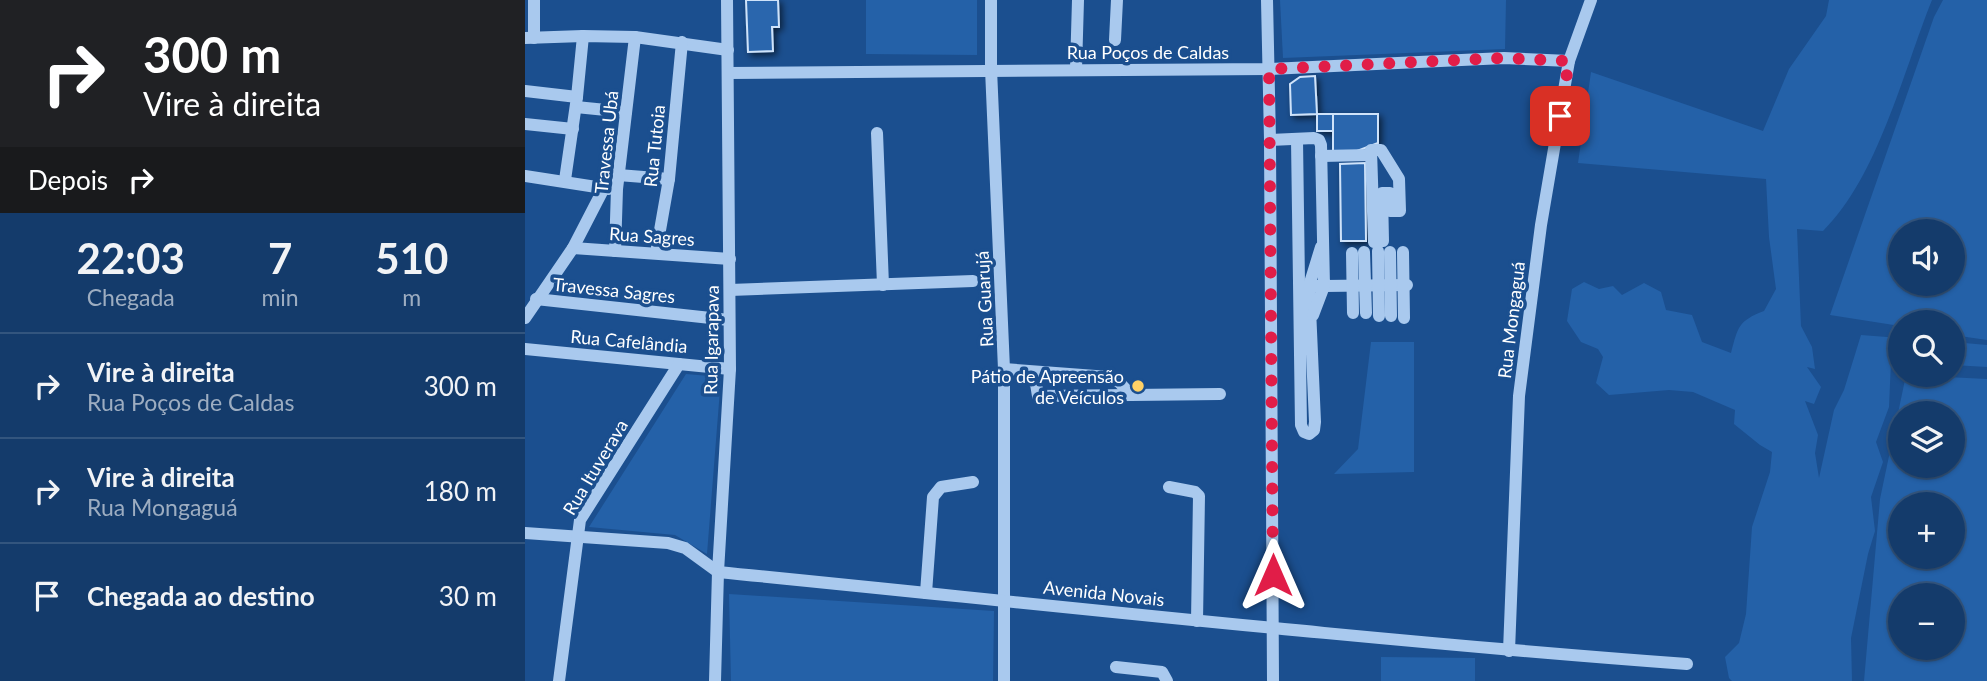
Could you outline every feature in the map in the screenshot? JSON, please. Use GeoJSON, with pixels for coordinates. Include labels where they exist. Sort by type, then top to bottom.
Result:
{"type":"FeatureCollection","features":[{"type":"Feature","properties":{"kind":"street"},"geometry":{"type":"LineString","coordinates":[[534,0],[530,38],[635,37],[728,50]]}},
{"type":"Feature","properties":{"kind":"street","name":"Rua Igarapava"},"geometry":{"type":"LineString","coordinates":[[715,681],[718,572],[730,369],[727,0]]}},
{"type":"Feature","properties":{"kind":"street","name":"Rua Guarujá"},"geometry":{"type":"LineString","coordinates":[[991,0],[991,69],[1005,369],[1004,681]]}},
{"type":"Feature","properties":{"kind":"street"},"geometry":{"type":"LineString","coordinates":[[1076,69],[1078,0]]}},
{"type":"Feature","properties":{"kind":"street"},"geometry":{"type":"LineString","coordinates":[[1115,40],[1117,0]]}},
{"type":"Feature","properties":{"kind":"street"},"geometry":{"type":"LineString","coordinates":[[1267,0],[1273,681]]}},
{"type":"Feature","properties":{"kind":"street","name":"Rua Mongaguá"},"geometry":{"type":"LineString","coordinates":[[1509,651],[1519,396],[1541,225],[1569,61],[1591,0]]}},
{"type":"Feature","properties":{"kind":"street"},"geometry":{"type":"LineString","coordinates":[[565,180],[577,102],[583,36]]}},
{"type":"Feature","properties":{"kind":"street","name":"Travessa Ubá"},"geometry":{"type":"LineString","coordinates":[[615,251],[610,189],[618,175],[635,37]]}},
{"type":"Feature","properties":{"kind":"street","name":"Rua Tutoia"},"geometry":{"type":"LineString","coordinates":[[656,253],[669,179],[683,42]]}},
{"type":"Feature","properties":{"kind":"street","name":"Rua Poços de Caldas"},"geometry":{"type":"LineString","coordinates":[[728,73],[1269,69],[1504,58],[1569,61]]}},
{"type":"Feature","properties":{"kind":"street"},"geometry":{"type":"LineString","coordinates":[[525,91],[626,112]]}},
{"type":"Feature","properties":{"kind":"street"},"geometry":{"type":"LineString","coordinates":[[525,124],[573,129]]}},
{"type":"Feature","properties":{"kind":"street"},"geometry":{"type":"LineString","coordinates":[[877,133],[883,285]]}},
{"type":"Feature","properties":{"kind":"street"},"geometry":{"type":"LineString","coordinates":[[1270,140],[1319,140],[1324,286],[1311,321]]}},
{"type":"Feature","properties":{"kind":"street"},"geometry":{"type":"LineString","coordinates":[[1297,140],[1301,425],[1304,432],[1309,434],[1314,430],[1315,422],[1309,286],[1324,238]]}},
{"type":"Feature","properties":{"kind":"street"},"geometry":{"type":"LineString","coordinates":[[1371,150],[1381,150],[1399,179],[1400,211],[1390,211],[1390,193],[1382,193],[1383,241],[1374,242],[1371,155],[1371,150]]}},
{"type":"Feature","properties":{"kind":"street"},"geometry":{"type":"LineString","coordinates":[[1321,156],[1371,155]]}},
{"type":"Feature","properties":{"kind":"street"},"geometry":{"type":"LineString","coordinates":[[618,175],[669,179]]}},
{"type":"Feature","properties":{"kind":"street"},"geometry":{"type":"LineString","coordinates":[[525,176],[610,189],[525,318]]}},
{"type":"Feature","properties":{"kind":"street","name":"Rua Sagres"},"geometry":{"type":"LineString","coordinates":[[573,248],[730,259]]}},
{"type":"Feature","properties":{"kind":"street"},"geometry":{"type":"LineString","coordinates":[[1379,315],[1383,285],[1391,252],[1383,285],[1379,315]]}},
{"type":"Feature","properties":{"kind":"street"},"geometry":{"type":"LineString","coordinates":[[1358,253],[1383,285],[1379,315]]}},
{"type":"Feature","properties":{"kind":"street"},"geometry":{"type":"LineString","coordinates":[[730,290],[973,281]]}},
{"type":"Feature","properties":{"kind":"street"},"geometry":{"type":"LineString","coordinates":[[1309,286],[1383,285]]}},
{"type":"Feature","properties":{"kind":"street","name":"Travessa Sagres"},"geometry":{"type":"LineString","coordinates":[[536,299],[730,320]]}},
{"type":"Feature","properties":{"kind":"street","name":"Rua Cafelândia"},"geometry":{"type":"LineString","coordinates":[[525,349],[730,369]]}},
{"type":"Feature","properties":{"kind":"street","name":"Rua Ituverava"},"geometry":{"type":"LineString","coordinates":[[559,681],[580,520],[679,363]]}},
{"type":"Feature","properties":{"kind":"street"},"geometry":{"type":"LineString","coordinates":[[1005,369],[1109,377],[1119,382],[1131,394]]}},
{"type":"Feature","properties":{"kind":"street"},"geometry":{"type":"LineString","coordinates":[[1023,371],[1035,384],[1038,396],[1220,394]]}},
{"type":"Feature","properties":{"kind":"street"},"geometry":{"type":"LineString","coordinates":[[926,593],[933,497],[941,487],[973,482]]}},
{"type":"Feature","properties":{"kind":"street"},"geometry":{"type":"LineString","coordinates":[[1169,487],[1195,492],[1199,496],[1198,621]]}},
{"type":"Feature","properties":{"kind":"street"},"geometry":{"type":"LineString","coordinates":[[525,533],[669,543],[685,548],[718,572]]}},
{"type":"Feature","properties":{"kind":"street","name":"Avenida Novais"},"geometry":{"type":"LineString","coordinates":[[718,572],[1273,629],[1687,664]]}},
{"type":"Feature","properties":{"kind":"street"},"geometry":{"type":"LineString","coordinates":[[1116,667],[1163,672],[1167,681]]}},
{"type":"Feature","properties":{"kind":"shaded area"},"geometry":{"type":"Polygon","coordinates":[[[866,0],[977,0],[977,55],[866,54],[866,0]]]}},
{"type":"Feature","properties":{"kind":"shaded area"},"geometry":{"type":"Polygon","coordinates":[[[1280,0],[1506,0],[1505,49],[1283,58],[1280,0]]]}},
{"type":"Feature","properties":{"kind":"shaded area"},"geometry":{"type":"Polygon","coordinates":[[[1829,0],[1932,0],[1887,122],[1859,182],[1842,209],[1823,231],[1797,229],[1801,326],[1812,347],[1815,369],[1807,367],[1821,387],[1814,404],[1805,401],[1818,435],[1815,453],[1819,478],[1834,410],[1844,390],[1861,335],[1888,337],[1889,401],[1876,442],[1883,462],[1871,497],[1875,531],[1851,638],[1852,681],[1732,681],[1725,657],[1739,643],[1746,614],[1752,527],[1770,472],[1772,452],[1734,424],[1735,410],[1693,392],[1669,390],[1609,395],[1596,383],[1603,357],[1598,349],[1581,342],[1567,321],[1572,289],[1584,282],[1599,289],[1613,286],[1622,295],[1644,283],[1661,292],[1666,310],[1692,315],[1702,342],[1731,353],[1740,326],[1764,311],[1776,289],[1769,237],[1766,179],[1578,163],[1591,72],[1763,131],[1789,69],[1826,16],[1829,0]]]}},
{"type":"Feature","properties":{"kind":"shaded area"},"geometry":{"type":"Polygon","coordinates":[[[1943,0],[1987,0],[1987,340],[1965,337],[1965,310],[1888,310],[1888,324],[1830,315],[1934,17],[1943,0]]]}},
{"type":"Feature","properties":{"kind":"shaded area"},"geometry":{"type":"Polygon","coordinates":[[[1371,342],[1414,342],[1414,472],[1334,474],[1358,449],[1371,342]]]}},
{"type":"Feature","properties":{"kind":"shaded area"},"geometry":{"type":"Polygon","coordinates":[[[1965,343],[1987,345],[1987,367],[1965,366],[1965,343]]]}},
{"type":"Feature","properties":{"kind":"shaded area"},"geometry":{"type":"Polygon","coordinates":[[[686,374],[721,377],[707,554],[675,535],[589,527],[686,374]]]}},
{"type":"Feature","properties":{"kind":"shaded area"},"geometry":{"type":"Polygon","coordinates":[[[1965,378],[1987,379],[1987,681],[1864,681],[1880,499],[1888,461],[1888,478],[1965,478],[1965,401],[1901,401],[1903,387],[1965,387],[1965,378]]]}},
{"type":"Feature","properties":{"kind":"shaded area"},"geometry":{"type":"Polygon","coordinates":[[[729,594],[994,611],[993,681],[731,681],[729,594]]]}},
{"type":"Feature","properties":{"kind":"shaded area"},"geometry":{"type":"Polygon","coordinates":[[[1381,657],[1475,658],[1475,681],[1381,681],[1381,657]]]}},
{"type":"Feature","properties":{"kind":"building"},"geometry":{"type":"Polygon","coordinates":[[[746,0],[778,0],[779,27],[772,27],[773,51],[748,52],[746,0]]]}},
{"type":"Feature","properties":{"kind":"building"},"geometry":{"type":"Polygon","coordinates":[[[1315,76],[1317,114],[1291,115],[1290,84],[1300,77],[1315,76]]]}},
{"type":"Feature","properties":{"kind":"building"},"geometry":{"type":"Polygon","coordinates":[[[1317,114],[1333,114],[1333,131],[1317,131],[1317,114]]]}},
{"type":"Feature","properties":{"kind":"building"},"geometry":{"type":"Polygon","coordinates":[[[1333,114],[1378,114],[1378,143],[1357,151],[1333,151],[1333,114]]]}},
{"type":"Feature","properties":{"kind":"building"},"geometry":{"type":"Polygon","coordinates":[[[1365,163],[1366,241],[1341,241],[1340,164],[1365,163]]]}},
{"type":"Feature","properties":{"kind":"place","name":"Pátio de Apreensão de Veículos"},"geometry":{"type":"Point","coordinates":[1138,386]}},
{"type":"Feature","properties":{"kind":"route"},"geometry":{"type":"LineString","coordinates":[[1273,575],[1269,69],[1504,58],[1569,61],[1560,116]]}}]}
